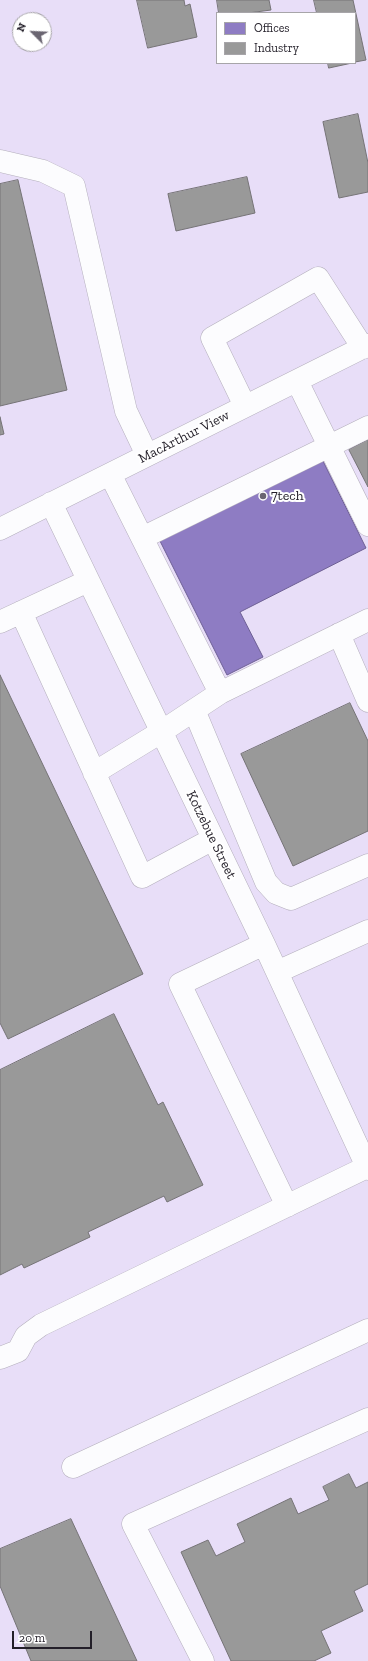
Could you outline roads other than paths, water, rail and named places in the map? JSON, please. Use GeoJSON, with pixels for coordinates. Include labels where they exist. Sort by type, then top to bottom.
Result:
{"type":"FeatureCollection","features":[{"type":"Feature","properties":{"kind":"street"},"geometry":{"type":"LineString","coordinates":[[0,161],[43,171],[74,186],[126,411],[147,455]]}},
{"type":"Feature","properties":{"kind":"street"},"geometry":{"type":"LineString","coordinates":[[245,406],[212,338],[318,278],[365,346]]}},
{"type":"Feature","properties":{"kind":"street","name":"MacArthur View"},"geometry":{"type":"LineString","coordinates":[[0,529],[365,346]]}},
{"type":"Feature","properties":{"kind":"street"},"geometry":{"type":"LineString","coordinates":[[297,381],[368,525]]}},
{"type":"Feature","properties":{"kind":"street"},"geometry":{"type":"LineString","coordinates":[[142,538],[368,427]]}},
{"type":"Feature","properties":{"kind":"street"},"geometry":{"type":"LineString","coordinates":[[110,474],[220,693]]}},
{"type":"Feature","properties":{"kind":"street","name":"Kotzebue Street"},"geometry":{"type":"LineString","coordinates":[[51,503],[264,944],[368,1168]]}},
{"type":"Feature","properties":{"kind":"street"},"geometry":{"type":"LineString","coordinates":[[0,622],[88,581]]}},
{"type":"Feature","properties":{"kind":"street"},"geometry":{"type":"LineString","coordinates":[[21,612],[142,878],[213,839]]}},
{"type":"Feature","properties":{"kind":"street"},"geometry":{"type":"LineString","coordinates":[[94,773],[161,732],[220,693],[368,620]]}},
{"type":"Feature","properties":{"kind":"street"},"geometry":{"type":"LineString","coordinates":[[339,634],[368,701]]}},
{"type":"Feature","properties":{"kind":"street"},"geometry":{"type":"LineString","coordinates":[[194,710],[266,882],[276,893],[291,899],[368,865]]}},
{"type":"Feature","properties":{"kind":"street"},"geometry":{"type":"LineString","coordinates":[[277,972],[368,931]]}},
{"type":"Feature","properties":{"kind":"street"},"geometry":{"type":"LineString","coordinates":[[264,944],[180,984],[287,1206]]}},
{"type":"Feature","properties":{"kind":"street"},"geometry":{"type":"LineString","coordinates":[[0,1358],[18,1351],[26,1336],[41,1325],[368,1168]]}},
{"type":"Feature","properties":{"kind":"street"},"geometry":{"type":"LineString","coordinates":[[72,1467],[368,1330]]}},
{"type":"Feature","properties":{"kind":"street"},"geometry":{"type":"LineString","coordinates":[[203,1661],[133,1524],[368,1418]]}},
{"type":"Feature","properties":{"kind":"place","name":"7tech"},"geometry":{"type":"Point","coordinates":[263,496]}}]}
